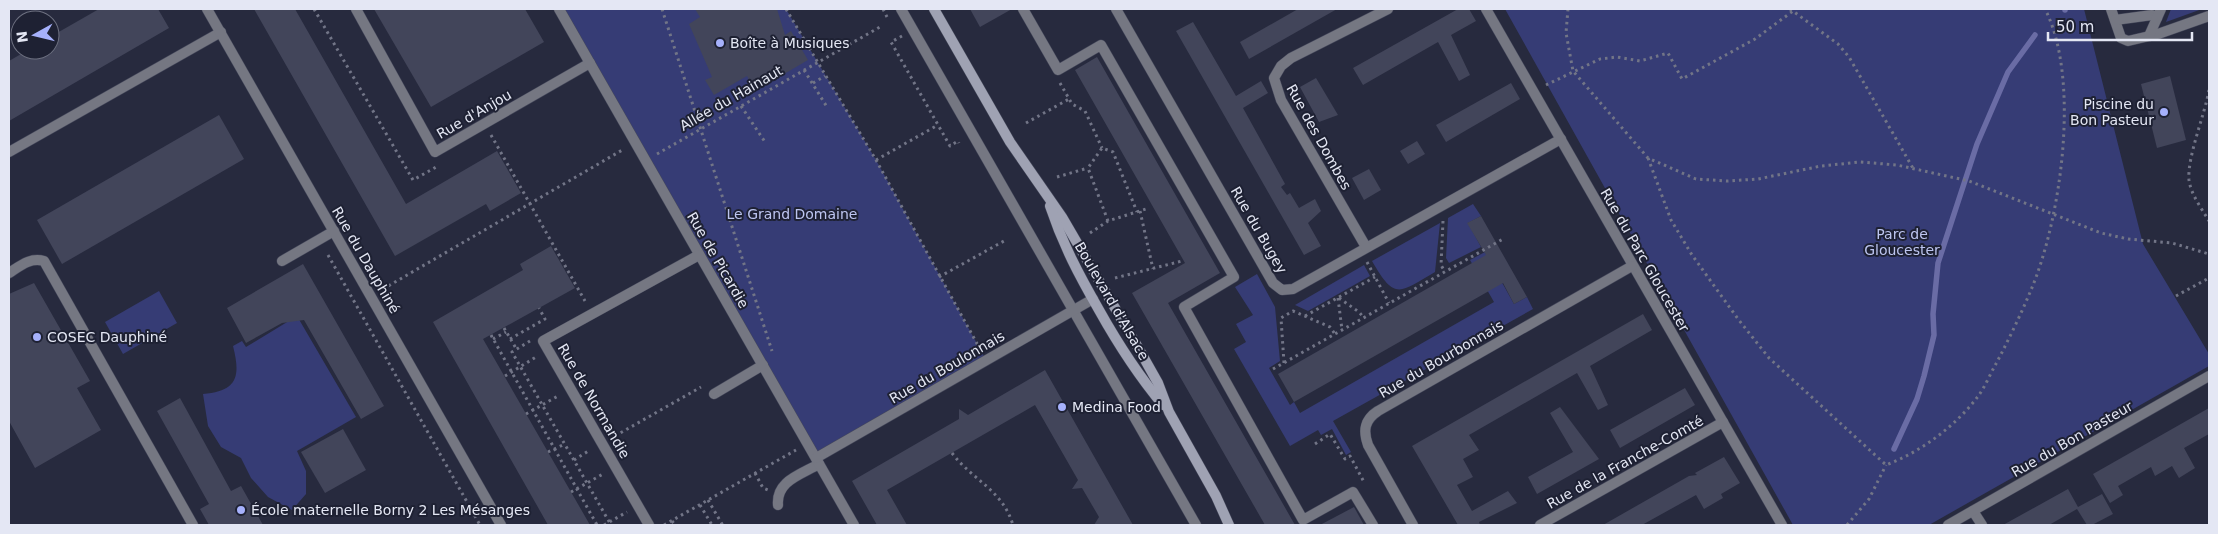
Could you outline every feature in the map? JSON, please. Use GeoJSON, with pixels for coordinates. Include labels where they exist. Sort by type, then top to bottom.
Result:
{"type":"FeatureCollection","features":[{"type":"Feature","properties":{"kind":"street","name":"Rue du Dauphiné"},"geometry":{"type":"LineString","coordinates":[[208,9],[501,525]]}},
{"type":"Feature","properties":{"kind":"street","name":"Rue d'Anjou"},"geometry":{"type":"LineString","coordinates":[[356,9],[435,152],[590,63]]}},
{"type":"Feature","properties":{"kind":"street","name":"Rue de Picardie"},"geometry":{"type":"LineString","coordinates":[[559,9],[854,525]]}},
{"type":"Feature","properties":{"kind":"street"},"geometry":{"type":"LineString","coordinates":[[901,9],[1196,525]]}},
{"type":"Feature","properties":{"kind":"street","name":"Boulevard d'Alsace"},"geometry":{"type":"LineString","coordinates":[[934,9],[1010,142],[1062,217],[1140,351],[1158,383],[1169,412],[1216,496],[1229,525]]}},
{"type":"Feature","properties":{"kind":"street","name":"Rue du Bugey"},"geometry":{"type":"LineString","coordinates":[[1116,9],[1277,288],[1286,291],[1561,139]]}},
{"type":"Feature","properties":{"kind":"street","name":"Rue des Dombes"},"geometry":{"type":"LineString","coordinates":[[1363,248],[1281,100],[1274,78],[1281,66],[1291,58],[1388,9]]}},
{"type":"Feature","properties":{"kind":"street","name":"Rue du Parc Gloucester"},"geometry":{"type":"LineString","coordinates":[[1486,9],[1782,525]]}},
{"type":"Feature","properties":{"kind":"street"},"geometry":{"type":"LineString","coordinates":[[2111,9],[2121,38],[2124,40],[2149,36],[2209,16]]}},
{"type":"Feature","properties":{"kind":"street"},"geometry":{"type":"LineString","coordinates":[[1028,10],[1058,70],[1101,45],[1234,277],[1184,307],[1303,520],[1353,492],[1373,525]]}},
{"type":"Feature","properties":{"kind":"street"},"geometry":{"type":"LineString","coordinates":[[2115,20],[2159,13]]}},
{"type":"Feature","properties":{"kind":"street"},"geometry":{"type":"LineString","coordinates":[[2149,36],[2159,13]]}},
{"type":"Feature","properties":{"kind":"street"},"geometry":{"type":"LineString","coordinates":[[9,152],[221,32]]}},
{"type":"Feature","properties":{"kind":"street","name":"Boulevard d'Alsace"},"geometry":{"type":"LineString","coordinates":[[1047,196],[1066,251],[1093,299],[1131,364],[1169,412]]}},
{"type":"Feature","properties":{"kind":"street"},"geometry":{"type":"LineString","coordinates":[[282,261],[334,231]]}},
{"type":"Feature","properties":{"kind":"street","name":"Rue de Normandie"},"geometry":{"type":"LineString","coordinates":[[649,525],[546,346],[593,314],[699,255]]}},
{"type":"Feature","properties":{"kind":"street"},"geometry":{"type":"LineString","coordinates":[[9,273],[27,262],[37,259],[44,261],[193,525]]}},
{"type":"Feature","properties":{"kind":"street","name":"Rue du Bourbonnais"},"geometry":{"type":"LineString","coordinates":[[1413,525],[1368,446],[1364,433],[1368,420],[1378,411],[1632,266]]}},
{"type":"Feature","properties":{"kind":"street","name":"Rue du Boulonnais"},"geometry":{"type":"LineString","coordinates":[[777,494],[781,486],[817,461],[986,360],[1093,299]]}},
{"type":"Feature","properties":{"kind":"street"},"geometry":{"type":"LineString","coordinates":[[714,394],[762,365]]}},
{"type":"Feature","properties":{"kind":"street","name":"Rue du Bon Pasteur"},"geometry":{"type":"LineString","coordinates":[[1948,525],[2209,376]]}},
{"type":"Feature","properties":{"kind":"street","name":"Rue de la Franche-Comté"},"geometry":{"type":"LineString","coordinates":[[1540,525],[1723,422]]}},
{"type":"Feature","properties":{"kind":"street"},"geometry":{"type":"LineString","coordinates":[[777,494],[778,504]]}},
{"type":"Feature","properties":{"kind":"street"},"geometry":{"type":"LineString","coordinates":[[1973,511],[1982,525]]}},
{"type":"Feature","properties":{"kind":"path"},"geometry":{"type":"LineString","coordinates":[[314,9],[413,180],[442,164],[435,152]]}},
{"type":"Feature","properties":{"kind":"path"},"geometry":{"type":"LineString","coordinates":[[662,9],[775,358],[762,365]]}},
{"type":"Feature","properties":{"kind":"path"},"geometry":{"type":"LineString","coordinates":[[786,9],[876,160],[986,360]]}},
{"type":"Feature","properties":{"kind":"path"},"geometry":{"type":"LineString","coordinates":[[1568,9],[1566,33],[1573,71],[1648,158],[1671,220],[1692,255],[1769,358],[1886,465]]}},
{"type":"Feature","properties":{"kind":"path"},"geometry":{"type":"LineString","coordinates":[[1847,525],[1869,500],[1886,465],[1924,446],[1965,412],[1979,394],[2032,289],[2044,251],[2061,158],[2063,99],[2058,43],[2053,25],[2045,9]]}},
{"type":"Feature","properties":{"kind":"path"},"geometry":{"type":"LineString","coordinates":[[1555,80],[1600,60],[1617,57],[1640,60],[1668,53],[1682,79],[1754,39],[1792,10],[1838,44],[1849,57],[1914,170]]}},
{"type":"Feature","properties":{"kind":"path","name":"Allée du Hainaut"},"geometry":{"type":"LineString","coordinates":[[645,160],[880,27]]}},
{"type":"Feature","properties":{"kind":"path"},"geometry":{"type":"LineString","coordinates":[[899,38],[891,42],[938,125],[950,146],[958,141],[962,149]]}},
{"type":"Feature","properties":{"kind":"path"},"geometry":{"type":"LineString","coordinates":[[804,70],[827,107]]}},
{"type":"Feature","properties":{"kind":"path"},"geometry":{"type":"LineString","coordinates":[[1058,70],[1058,80],[1072,104],[1085,111],[1102,148],[1113,152],[1138,212],[1153,268]]}},
{"type":"Feature","properties":{"kind":"path"},"geometry":{"type":"LineString","coordinates":[[813,83],[825,76]]}},
{"type":"Feature","properties":{"kind":"path"},"geometry":{"type":"LineString","coordinates":[[2209,90],[2201,118],[2189,179],[2192,191],[2209,221]]}},
{"type":"Feature","properties":{"kind":"path"},"geometry":{"type":"LineString","coordinates":[[1026,123],[1069,98]]}},
{"type":"Feature","properties":{"kind":"path"},"geometry":{"type":"LineString","coordinates":[[741,106],[765,142]]}},
{"type":"Feature","properties":{"kind":"path"},"geometry":{"type":"LineString","coordinates":[[484,124],[593,314]]}},
{"type":"Feature","properties":{"kind":"path"},"geometry":{"type":"LineString","coordinates":[[876,160],[938,125]]}},
{"type":"Feature","properties":{"kind":"path"},"geometry":{"type":"LineString","coordinates":[[364,321],[391,306],[382,289],[635,143]]}},
{"type":"Feature","properties":{"kind":"path"},"geometry":{"type":"LineString","coordinates":[[1057,176],[1088,168],[1102,148]]}},
{"type":"Feature","properties":{"kind":"path"},"geometry":{"type":"LineString","coordinates":[[1648,158],[1696,179],[1727,182],[1860,162],[1897,165],[1969,181],[2102,233],[2128,239],[2172,243],[2209,254]]}},
{"type":"Feature","properties":{"kind":"path"},"geometry":{"type":"LineString","coordinates":[[1088,168],[1108,221]]}},
{"type":"Feature","properties":{"kind":"path"},"geometry":{"type":"LineString","coordinates":[[1445,204],[1441,266],[1445,272]]}},
{"type":"Feature","properties":{"kind":"path"},"geometry":{"type":"LineString","coordinates":[[1090,233],[1108,221],[1149,208]]}},
{"type":"Feature","properties":{"kind":"path"},"geometry":{"type":"LineString","coordinates":[[319,239],[480,525]]}},
{"type":"Feature","properties":{"kind":"path"},"geometry":{"type":"LineString","coordinates":[[1273,369],[1503,239]]}},
{"type":"Feature","properties":{"kind":"path"},"geometry":{"type":"LineString","coordinates":[[939,277],[1004,241]]}},
{"type":"Feature","properties":{"kind":"path"},"geometry":{"type":"LineString","coordinates":[[1363,248],[1390,303]]}},
{"type":"Feature","properties":{"kind":"path"},"geometry":{"type":"LineString","coordinates":[[1116,278],[1182,261]]}},
{"type":"Feature","properties":{"kind":"path"},"geometry":{"type":"LineString","coordinates":[[1305,316],[1376,277]]}},
{"type":"Feature","properties":{"kind":"path"},"geometry":{"type":"LineString","coordinates":[[2176,296],[2209,278]]}},
{"type":"Feature","properties":{"kind":"path"},"geometry":{"type":"LineString","coordinates":[[1338,298],[1359,312],[1364,318]]}},
{"type":"Feature","properties":{"kind":"path"},"geometry":{"type":"LineString","coordinates":[[1338,298],[1342,330]]}},
{"type":"Feature","properties":{"kind":"path"},"geometry":{"type":"LineString","coordinates":[[510,339],[545,319],[539,308]]}},
{"type":"Feature","properties":{"kind":"path"},"geometry":{"type":"LineString","coordinates":[[1284,363],[1281,318],[1293,311],[1330,327],[1335,334]]}},
{"type":"Feature","properties":{"kind":"path"},"geometry":{"type":"LineString","coordinates":[[517,350],[505,330],[492,337],[598,525]]}},
{"type":"Feature","properties":{"kind":"path"},"geometry":{"type":"LineString","coordinates":[[505,376],[512,372],[520,366],[546,346],[533,340],[512,352],[520,366],[542,405],[565,444],[610,524]]}},
{"type":"Feature","properties":{"kind":"path"},"geometry":{"type":"LineString","coordinates":[[574,460],[709,383]]}},
{"type":"Feature","properties":{"kind":"path"},"geometry":{"type":"LineString","coordinates":[[526,414],[571,388]]}},
{"type":"Feature","properties":{"kind":"path"},"geometry":{"type":"LineString","coordinates":[[1314,444],[1330,434],[1345,460],[1350,456],[1369,491]]}},
{"type":"Feature","properties":{"kind":"path"},"geometry":{"type":"LineString","coordinates":[[548,452],[565,444]]}},
{"type":"Feature","properties":{"kind":"path"},"geometry":{"type":"LineString","coordinates":[[664,525],[807,444]]}},
{"type":"Feature","properties":{"kind":"path"},"geometry":{"type":"LineString","coordinates":[[952,453],[960,464],[996,494],[1008,510],[1013,525]]}},
{"type":"Feature","properties":{"kind":"path"},"geometry":{"type":"LineString","coordinates":[[571,492],[616,467]]}},
{"type":"Feature","properties":{"kind":"path"},"geometry":{"type":"LineString","coordinates":[[755,474],[763,488],[777,494]]}},
{"type":"Feature","properties":{"kind":"path"},"geometry":{"type":"LineString","coordinates":[[708,500],[722,524],[720,525]]}},
{"type":"Feature","properties":{"kind":"path"},"geometry":{"type":"LineString","coordinates":[[700,505],[712,525]]}},
{"type":"Feature","properties":{"kind":"path"},"geometry":{"type":"LineString","coordinates":[[604,525],[610,524],[638,506]]}},
{"type":"Feature","properties":{"kind":"path"},"geometry":{"type":"LineString","coordinates":[[672,521],[675,525]]}},
{"type":"Feature","properties":{"kind":"green space","name":"Le Grand Domaine"},"geometry":{"type":"Polygon","coordinates":[[[559,9],[786,9],[876,160],[986,360],[816,458],[559,9]]]}},
{"type":"Feature","properties":{"kind":"green space","name":"Parc de Gloucester"},"geometry":{"type":"Polygon","coordinates":[[[1505,9],[2084,9],[2143,244],[2209,354],[2209,366],[1929,525],[1793,525],[1505,9]]]}},
{"type":"Feature","properties":{"kind":"green space"},"geometry":{"type":"Polygon","coordinates":[[[2171,9],[2202,9],[2166,22],[2171,9]]]}},
{"type":"Feature","properties":{"kind":"green space"},"geometry":{"type":"Polygon","coordinates":[[[1473,204],[1481,216],[1468,223],[1481,247],[1449,263],[1446,258],[1448,218],[1473,204]]]}},
{"type":"Feature","properties":{"kind":"green space"},"geometry":{"type":"Polygon","coordinates":[[[1440,223],[1435,272],[1405,288],[1393,288],[1386,283],[1372,261],[1440,223]]]}},
{"type":"Feature","properties":{"kind":"green space"},"geometry":{"type":"Polygon","coordinates":[[[1485,252],[1514,304],[1527,297],[1533,309],[1333,421],[1351,452],[1346,455],[1332,429],[1321,435],[1318,430],[1290,446],[1234,349],[1246,342],[1236,324],[1253,315],[1235,287],[1257,274],[1275,307],[1280,361],[1269,368],[1290,405],[1294,402],[1300,413],[1494,302],[1470,260],[1485,252]]]}},
{"type":"Feature","properties":{"kind":"green space"},"geometry":{"type":"Polygon","coordinates":[[[1364,265],[1370,276],[1308,311],[1295,305],[1364,265]]]}},
{"type":"Feature","properties":{"kind":"green space"},"geometry":{"type":"Polygon","coordinates":[[[159,291],[177,323],[123,354],[105,322],[159,291]]]}},
{"type":"Feature","properties":{"kind":"green space"},"geometry":{"type":"Polygon","coordinates":[[[297,316],[356,417],[297,451],[306,471],[306,494],[292,510],[268,497],[251,478],[241,458],[221,447],[208,426],[203,394],[223,390],[234,381],[236,366],[233,346],[242,341],[246,347],[297,316]]]}},
{"type":"Feature","properties":{"kind":"building"},"geometry":{"type":"Polygon","coordinates":[[[99,9],[158,9],[169,28],[9,121],[9,61],[60,60],[60,31],[99,9]]]}},
{"type":"Feature","properties":{"kind":"building"},"geometry":{"type":"Polygon","coordinates":[[[254,9],[295,9],[406,204],[497,151],[521,193],[490,211],[486,204],[395,256],[254,9]]]}},
{"type":"Feature","properties":{"kind":"building"},"geometry":{"type":"Polygon","coordinates":[[[374,9],[525,9],[544,42],[431,107],[374,9]]]}},
{"type":"Feature","properties":{"kind":"building"},"geometry":{"type":"Polygon","coordinates":[[[695,9],[777,9],[785,35],[791,31],[808,60],[755,91],[747,76],[714,95],[705,80],[712,77],[689,24],[700,17],[695,9]]]}},
{"type":"Feature","properties":{"kind":"building"},"geometry":{"type":"Polygon","coordinates":[[[970,9],[1012,9],[980,27],[970,9]]]}},
{"type":"Feature","properties":{"kind":"building"},"geometry":{"type":"Polygon","coordinates":[[[1298,9],[1337,9],[1249,59],[1240,42],[1298,9]]]}},
{"type":"Feature","properties":{"kind":"building"},"geometry":{"type":"Polygon","coordinates":[[[1458,9],[1469,9],[1476,21],[1451,35],[1470,75],[1459,81],[1438,42],[1363,85],[1353,68],[1458,9]]]}},
{"type":"Feature","properties":{"kind":"building"},"geometry":{"type":"Polygon","coordinates":[[[1193,22],[1236,96],[1261,81],[1268,93],[1243,108],[1284,182],[1285,184],[1281,187],[1287,195],[1290,193],[1299,208],[1315,199],[1321,211],[1308,223],[1321,246],[1304,255],[1176,31],[1193,22]]]}},
{"type":"Feature","properties":{"kind":"building"},"geometry":{"type":"Polygon","coordinates":[[[1097,57],[1220,273],[1168,303],[1295,525],[1265,525],[1132,293],[1185,263],[1075,70],[1097,57]]]}},
{"type":"Feature","properties":{"kind":"building","name":"Piscine du Bon Pasteur"},"geometry":{"type":"Polygon","coordinates":[[[2170,76],[2186,140],[2157,148],[2141,84],[2170,76]]]}},
{"type":"Feature","properties":{"kind":"building"},"geometry":{"type":"Polygon","coordinates":[[[1316,78],[1338,115],[1319,122],[1300,87],[1316,78]]]}},
{"type":"Feature","properties":{"kind":"building"},"geometry":{"type":"Polygon","coordinates":[[[1511,83],[1520,99],[1446,142],[1436,125],[1511,83]]]}},
{"type":"Feature","properties":{"kind":"building"},"geometry":{"type":"Polygon","coordinates":[[[219,115],[244,159],[62,264],[37,220],[219,115]]]}},
{"type":"Feature","properties":{"kind":"building"},"geometry":{"type":"Polygon","coordinates":[[[1417,141],[1425,154],[1408,164],[1400,151],[1417,141]]]}},
{"type":"Feature","properties":{"kind":"building"},"geometry":{"type":"Polygon","coordinates":[[[1369,169],[1381,190],[1364,200],[1352,178],[1369,169]]]}},
{"type":"Feature","properties":{"kind":"building"},"geometry":{"type":"Polygon","coordinates":[[[1481,216],[1527,297],[1514,304],[1503,283],[1294,402],[1278,374],[1486,255],[1467,223],[1481,216]]]}},
{"type":"Feature","properties":{"kind":"building"},"geometry":{"type":"Polygon","coordinates":[[[551,246],[575,288],[483,339],[590,525],[548,525],[433,322],[523,270],[520,264],[551,246]]]}},
{"type":"Feature","properties":{"kind":"building"},"geometry":{"type":"Polygon","coordinates":[[[303,264],[384,406],[361,419],[304,320],[282,323],[246,343],[227,308],[303,264]]]}},
{"type":"Feature","properties":{"kind":"building","name":"COSEC Dauphiné"},"geometry":{"type":"Polygon","coordinates":[[[34,283],[90,381],[77,388],[101,430],[35,468],[9,421],[9,294],[34,283]]]}},
{"type":"Feature","properties":{"kind":"building"},"geometry":{"type":"Polygon","coordinates":[[[1643,314],[1652,330],[1590,366],[1608,405],[1598,410],[1577,373],[1469,435],[1479,450],[1463,459],[1473,477],[1457,485],[1472,511],[1508,491],[1517,503],[1479,522],[1480,525],[1458,525],[1412,446],[1643,314]]]}},
{"type":"Feature","properties":{"kind":"building"},"geometry":{"type":"Polygon","coordinates":[[[1045,370],[1133,525],[1094,525],[1099,517],[1082,488],[1072,489],[1078,480],[1035,405],[887,490],[907,525],[877,525],[852,481],[959,419],[959,409],[968,415],[1045,370]]]}},
{"type":"Feature","properties":{"kind":"building"},"geometry":{"type":"Polygon","coordinates":[[[1685,388],[1695,405],[1620,448],[1610,430],[1685,388]]]}},
{"type":"Feature","properties":{"kind":"building"},"geometry":{"type":"Polygon","coordinates":[[[180,398],[231,491],[241,486],[263,525],[209,525],[200,509],[209,504],[157,411],[180,398]]]}},
{"type":"Feature","properties":{"kind":"building"},"geometry":{"type":"Polygon","coordinates":[[[1560,407],[1599,459],[1537,494],[1528,477],[1573,452],[1550,413],[1560,407]]]}},
{"type":"Feature","properties":{"kind":"building"},"geometry":{"type":"Polygon","coordinates":[[[2209,408],[2209,434],[2184,448],[2195,468],[2179,478],[2172,466],[2155,476],[2151,467],[2118,486],[2123,495],[2110,503],[2093,474],[2209,408]]]}},
{"type":"Feature","properties":{"kind":"building"},"geometry":{"type":"Polygon","coordinates":[[[343,429],[366,470],[325,493],[301,452],[343,429]]]}},
{"type":"Feature","properties":{"kind":"building"},"geometry":{"type":"Polygon","coordinates":[[[1724,457],[1740,483],[1721,494],[1723,498],[1704,509],[1696,495],[1642,525],[1603,525],[1689,476],[1697,475],[1695,473],[1724,457]]]}},
{"type":"Feature","properties":{"kind":"building"},"geometry":{"type":"Polygon","coordinates":[[[2068,489],[2078,507],[2102,494],[2113,514],[2092,525],[2087,525],[2077,509],[2049,525],[2003,525],[2068,489]]]}},
{"type":"Feature","properties":{"kind":"building"},"geometry":{"type":"Polygon","coordinates":[[[1354,507],[1364,525],[1320,525],[1354,507]]]}},
{"type":"Feature","properties":{"kind":"waterway"},"geometry":{"type":"LineString","coordinates":[[1894,449],[1917,399],[1924,376],[1934,335],[1933,314],[1938,263],[1977,144],[2008,72],[2035,35]]}},
{"type":"Feature","properties":{"kind":"place","name":"Boîte à Musiques"},"geometry":{"type":"Point","coordinates":[720,43]}},
{"type":"Feature","properties":{"kind":"place","name":"Piscine du Bon Pasteur"},"geometry":{"type":"Point","coordinates":[2164,112]}},
{"type":"Feature","properties":{"kind":"place","name":"COSEC Dauphiné"},"geometry":{"type":"Point","coordinates":[37,337]}},
{"type":"Feature","properties":{"kind":"place","name":"Medina Food"},"geometry":{"type":"Point","coordinates":[1062,407]}},
{"type":"Feature","properties":{"kind":"place","name":"École maternelle Borny 2 Les Mésanges"},"geometry":{"type":"Point","coordinates":[241,510]}}]}
